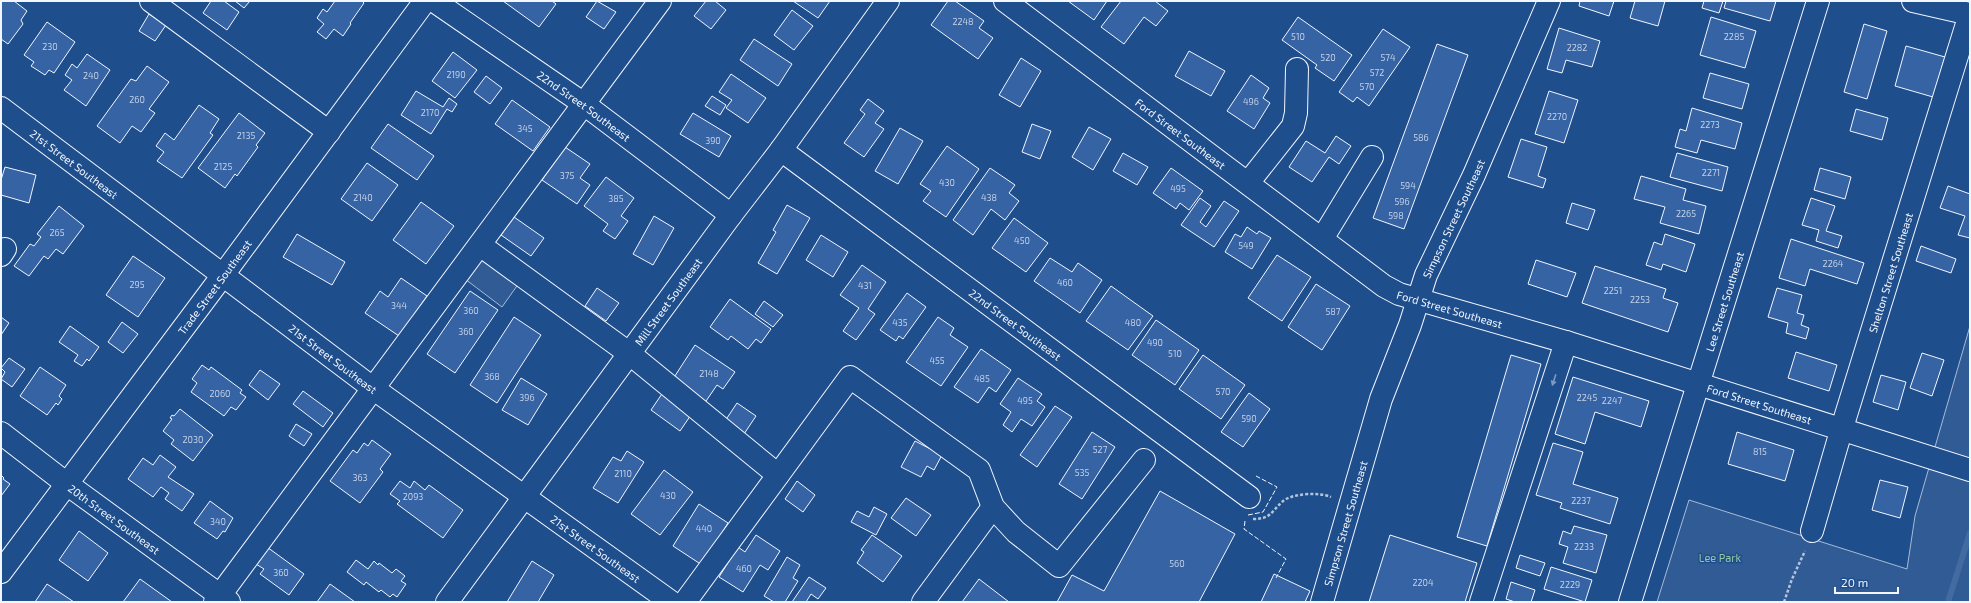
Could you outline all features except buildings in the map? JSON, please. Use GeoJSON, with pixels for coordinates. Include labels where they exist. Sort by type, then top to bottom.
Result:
{"type":"FeatureCollection","features":[{"type":"Feature","properties":{"kind":"street"},"geometry":{"type":"LineString","coordinates":[[150,1],[329,132]]}},
{"type":"Feature","properties":{"kind":"street","name":"Trade Street Southeast"},"geometry":{"type":"LineString","coordinates":[[1,572],[425,1]]}},
{"type":"Feature","properties":{"kind":"street","name":"22nd Street Southeast"},"geometry":{"type":"LineString","coordinates":[[434,1],[584,104],[731,215]]}},
{"type":"Feature","properties":{"kind":"street"},"geometry":{"type":"LineString","coordinates":[[222,600],[480,244],[660,1]]}},
{"type":"Feature","properties":{"kind":"street","name":"Mill Street Southeast"},"geometry":{"type":"LineString","coordinates":[[453,600],[525,498],[731,215],[781,150],[888,1]]}},
{"type":"Feature","properties":{"kind":"street","name":"Ford Street Southeast"},"geometry":{"type":"LineString","coordinates":[[1005,1],[1384,286],[1399,294],[1566,342],[1841,431],[1970,470]]}},
{"type":"Feature","properties":{"kind":"street","name":"Simpson Street Southeast"},"geometry":{"type":"LineString","coordinates":[[1322,602],[1381,399],[1419,299],[1426,276],[1474,175],[1549,1]]}},
{"type":"Feature","properties":{"kind":"street","name":"Lee Street Southeast"},"geometry":{"type":"LineString","coordinates":[[1630,602],[1818,1]]}},
{"type":"Feature","properties":{"kind":"street"},"geometry":{"type":"LineString","coordinates":[[1913,1],[1970,14]]}},
{"type":"Feature","properties":{"kind":"street","name":"Shelton Street Southeast"},"geometry":{"type":"LineString","coordinates":[[1812,531],[1841,431],[1970,14]]}},
{"type":"Feature","properties":{"kind":"street"},"geometry":{"type":"LineString","coordinates":[[1248,183],[1293,126],[1296,113],[1297,69]]}},
{"type":"Feature","properties":{"kind":"street","name":"21st Street Southeast"},"geometry":{"type":"LineString","coordinates":[[1,108],[374,389],[672,602]]}},
{"type":"Feature","properties":{"kind":"street","name":"22nd Street Southeast"},"geometry":{"type":"LineString","coordinates":[[781,150],[1249,497]]}},
{"type":"Feature","properties":{"kind":"street"},"geometry":{"type":"LineString","coordinates":[[1322,239],[1372,157]]}},
{"type":"Feature","properties":{"kind":"street"},"geometry":{"type":"LineString","coordinates":[[480,244],[630,354],[778,475]]}},
{"type":"Feature","properties":{"kind":"street"},"geometry":{"type":"LineString","coordinates":[[1482,602],[1566,342]]}},
{"type":"Feature","properties":{"kind":"street"},"geometry":{"type":"LineString","coordinates":[[685,602],[850,377],[979,470],[993,507],[1016,532],[1059,566],[1144,460]]}},
{"type":"Feature","properties":{"kind":"street","name":"20th Street Southeast"},"geometry":{"type":"LineString","coordinates":[[1,433],[222,600]]}},
{"type":"Feature","properties":{"kind":"street"},"geometry":{"type":"LineString","coordinates":[[923,602],[993,507]]}},
{"type":"Feature","properties":{"kind":"path"},"geometry":{"type":"LineString","coordinates":[[1249,497],[1244,514],[1248,518],[1252,519],[1261,518],[1273,513],[1281,502],[1287,499],[1311,493],[1326,495],[1351,504]]}},
{"type":"Feature","properties":{"kind":"path"},"geometry":{"type":"LineString","coordinates":[[1784,602],[1792,579],[1802,560],[1812,531]]}},
{"type":"Feature","properties":{"kind":"shaded area"},"geometry":{"type":"Polygon","coordinates":[[[482,255],[519,283],[502,307],[465,279],[482,255]]]}},
{"type":"Feature","properties":{"kind":"shaded area","name":"Lee Park"},"geometry":{"type":"Polygon","coordinates":[[[1970,326],[1970,602],[1657,602],[1689,500],[1907,569],[1915,516],[1970,326]]]}},
{"type":"Feature","properties":{"kind":"waterway"},"geometry":{"type":"LineString","coordinates":[[1948,602],[1970,533]]}},
{"type":"Feature","properties":{"kind":"fence"},"geometry":{"type":"LineString","coordinates":[[1248,515],[1263,512],[1277,487],[1256,476]]}},
{"type":"Feature","properties":{"kind":"fence"},"geometry":{"type":"LineString","coordinates":[[1245,521],[1244,529],[1286,559],[1276,578]]}}]}
